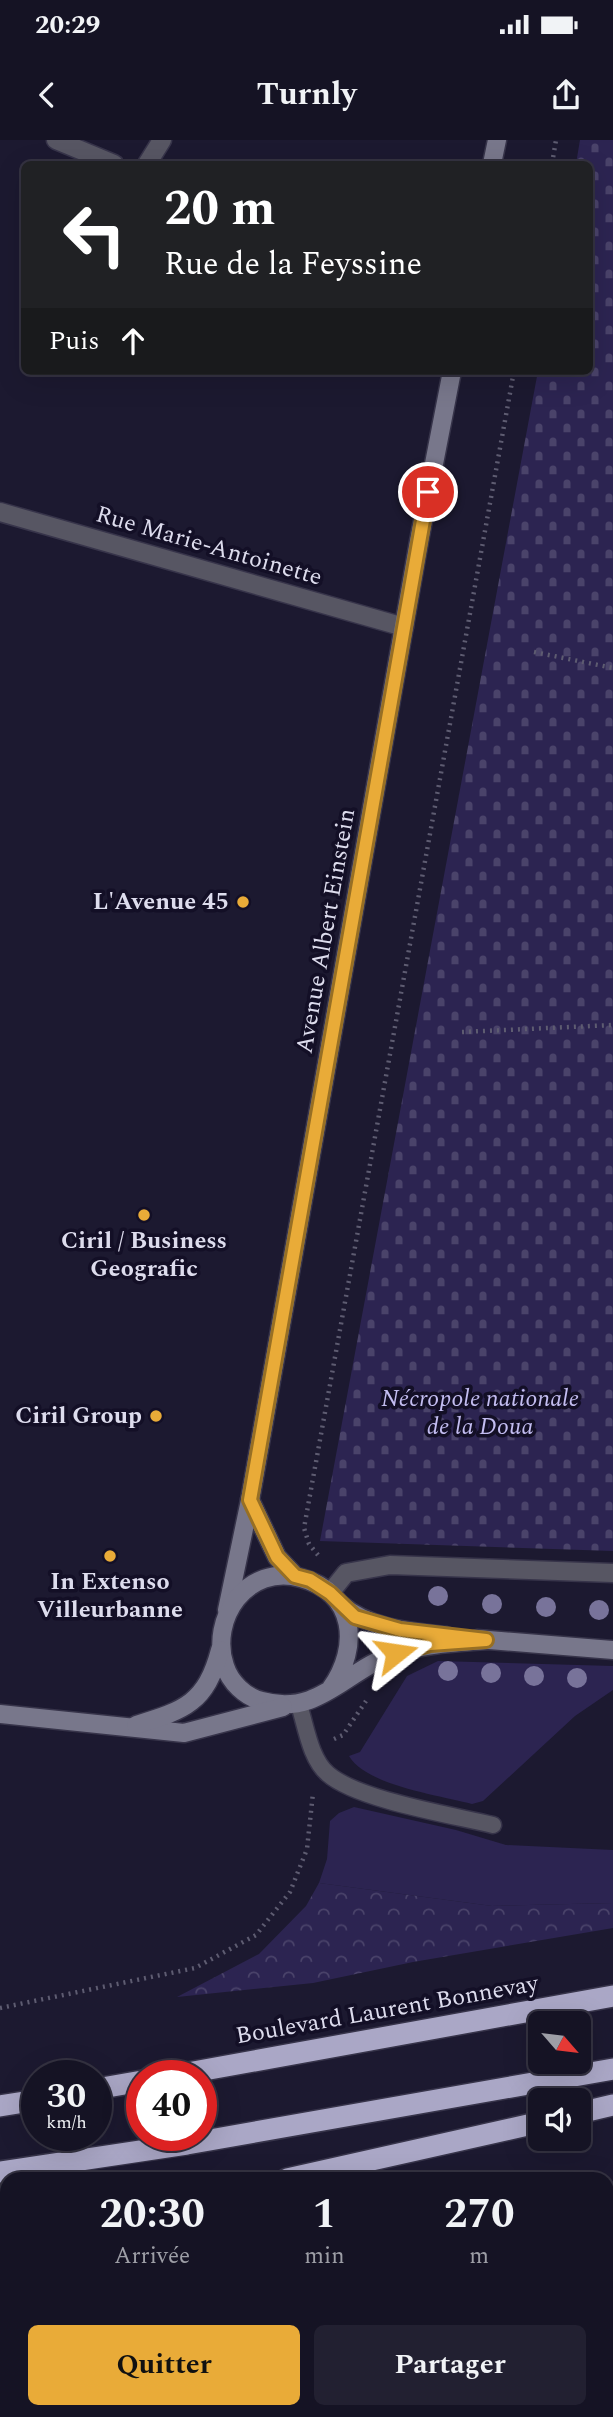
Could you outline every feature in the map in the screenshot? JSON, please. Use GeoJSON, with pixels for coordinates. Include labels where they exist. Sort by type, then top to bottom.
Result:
{"type":"FeatureCollection","features":[{"type":"Feature","properties":{"kind":"highway","name":"Boulevard Laurent Bonnevay"},"geometry":{"type":"LineString","coordinates":[[217,2068],[613,1996]]}},
{"type":"Feature","properties":{"kind":"highway"},"geometry":{"type":"LineString","coordinates":[[0,2172],[187,2144],[613,2069]]}},
{"type":"Feature","properties":{"kind":"highway"},"geometry":{"type":"LineString","coordinates":[[0,2106],[21,2102]]}},
{"type":"Feature","properties":{"kind":"highway"},"geometry":{"type":"LineString","coordinates":[[591,2110],[613,2105]]}},
{"type":"Feature","properties":{"kind":"highway"},"geometry":{"type":"LineString","coordinates":[[318,2172],[528,2125]]}},
{"type":"Feature","properties":{"kind":"street"},"geometry":{"type":"LineString","coordinates":[[56,140],[107,161]]}},
{"type":"Feature","properties":{"kind":"street"},"geometry":{"type":"LineString","coordinates":[[150,161],[162,140]]}},
{"type":"Feature","properties":{"kind":"street"},"geometry":{"type":"LineString","coordinates":[[493,161],[497,140]]}},
{"type":"Feature","properties":{"kind":"street","name":"Avenue Albert Einstein"},"geometry":{"type":"LineString","coordinates":[[227,1610],[250,1500],[404,627],[451,375]]}},
{"type":"Feature","properties":{"kind":"street","name":"Rue Marie-Antoinette"},"geometry":{"type":"LineString","coordinates":[[0,512],[404,627]]}},
{"type":"Feature","properties":{"kind":"street"},"geometry":{"type":"LineString","coordinates":[[250,1500],[277,1557],[295,1576]]}},
{"type":"Feature","properties":{"kind":"street"},"geometry":{"type":"LineString","coordinates":[[334,1598],[346,1573],[390,1565],[613,1573]]}},
{"type":"Feature","properties":{"kind":"street"},"geometry":{"type":"LineString","coordinates":[[126,1728],[168,1715],[191,1702],[212,1681],[220,1650],[220,1632],[227,1610],[238,1595],[256,1582],[273,1577],[295,1576],[310,1580],[355,1617],[371,1623],[420,1633],[613,1650]]}},
{"type":"Feature","properties":{"kind":"street"},"geometry":{"type":"LineString","coordinates":[[331,1688],[344,1670],[351,1647],[349,1624],[334,1598]]}},
{"type":"Feature","properties":{"kind":"street"},"geometry":{"type":"LineString","coordinates":[[0,1714],[184,1733],[291,1706],[331,1688],[384,1658],[430,1644],[486,1640]]}},
{"type":"Feature","properties":{"kind":"street"},"geometry":{"type":"LineString","coordinates":[[220,1650],[235,1684],[253,1699],[291,1706]]}},
{"type":"Feature","properties":{"kind":"lane"},"geometry":{"type":"LineString","coordinates":[[291,1706],[313,1747],[315,1757],[327,1773],[339,1781],[374,1795],[494,1825]]}},
{"type":"Feature","properties":{"kind":"path"},"geometry":{"type":"LineString","coordinates":[[552,161],[556,140]]}},
{"type":"Feature","properties":{"kind":"path"},"geometry":{"type":"LineString","coordinates":[[346,1573],[319,1556],[309,1544],[304,1528],[513,375]]}},
{"type":"Feature","properties":{"kind":"path"},"geometry":{"type":"LineString","coordinates":[[534,652],[613,668]]}},
{"type":"Feature","properties":{"kind":"path"},"geometry":{"type":"LineString","coordinates":[[462,1032],[613,1025]]}},
{"type":"Feature","properties":{"kind":"path"},"geometry":{"type":"LineString","coordinates":[[0,2008],[195,1968],[256,1935],[290,1892],[307,1849],[313,1804],[313,1747],[343,1735],[363,1708],[384,1658]]}},
{"type":"Feature","properties":{"kind":"green space","name":"Nécropole nationale de la Doua"},"geometry":{"type":"Polygon","coordinates":[[[580,140],[613,140],[613,1551],[320,1541],[537,375],[593,375],[593,161],[576,161],[580,140]]]}},
{"type":"Feature","properties":{"kind":"green space"},"geometry":{"type":"Polygon","coordinates":[[[438,1661],[613,1666],[613,1690],[575,1716],[483,1801],[472,1804],[387,1782],[371,1775],[349,1756],[360,1752],[407,1676],[438,1661]]]}},
{"type":"Feature","properties":{"kind":"green space"},"geometry":{"type":"Polygon","coordinates":[[[354,1807],[456,1830],[506,1845],[613,1850],[613,1903],[492,1906],[319,1883],[327,1859],[330,1821],[339,1813],[354,1807]]]}},
{"type":"Feature","properties":{"kind":"green space"},"geometry":{"type":"Polygon","coordinates":[[[319,1883],[492,1906],[613,1903],[613,1928],[413,1962],[313,1983],[177,1997],[259,1954],[306,1906],[319,1883]]]}},
{"type":"Feature","properties":{"kind":"place","name":"L'Avenue 45"},"geometry":{"type":"Point","coordinates":[243,902]}},
{"type":"Feature","properties":{"kind":"place","name":"Ciril / Business Geografic"},"geometry":{"type":"Point","coordinates":[144,1215]}},
{"type":"Feature","properties":{"kind":"place","name":"Ciril Group"},"geometry":{"type":"Point","coordinates":[156,1416]}},
{"type":"Feature","properties":{"kind":"place","name":"In Extenso Villeurbanne"},"geometry":{"type":"Point","coordinates":[110,1556]}},
{"type":"Feature","properties":{"kind":"route"},"geometry":{"type":"LineString","coordinates":[[396,1653],[430,1644],[486,1640],[400,1630],[355,1617],[330,1593],[310,1580],[295,1576],[277,1557],[250,1500],[428,492]]}}]}
